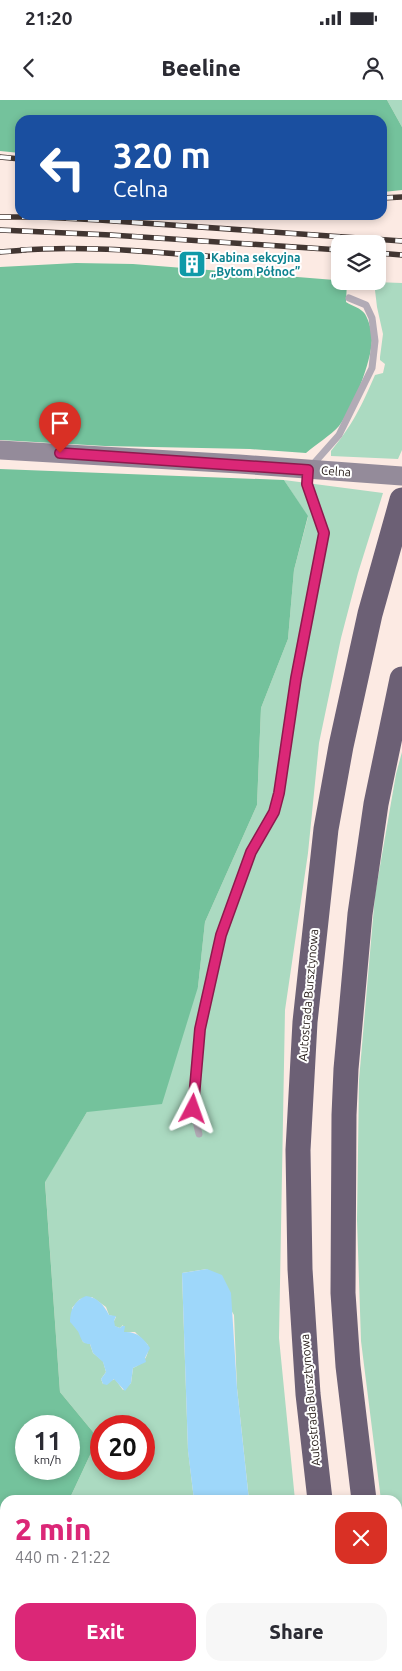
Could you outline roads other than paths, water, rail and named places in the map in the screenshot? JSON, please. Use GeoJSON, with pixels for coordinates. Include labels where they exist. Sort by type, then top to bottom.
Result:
{"type":"FeatureCollection","features":[{"type":"Feature","properties":{"kind":"highway","name":"Autostrada Bursztynowa"},"geometry":{"type":"LineString","coordinates":[[319,1495],[308,1394],[300,1269],[298,1150],[304,1031],[324,845],[341,746],[370,614],[402,500]]}},
{"type":"Feature","properties":{"kind":"highway"},"geometry":{"type":"LineString","coordinates":[[363,1495],[348,1366],[343,1293],[342,1164],[344,1106],[354,973],[366,866],[376,804],[402,679]]}},
{"type":"Feature","properties":{"kind":"street","name":"Celna"},"geometry":{"type":"LineString","coordinates":[[0,450],[402,476]]}},
{"type":"Feature","properties":{"kind":"lane"},"geometry":{"type":"LineString","coordinates":[[199,1134],[193,1109],[200,1029],[221,935],[251,852],[274,812],[279,793],[296,678],[324,533],[307,484],[308,470],[339,435],[372,368],[375,341],[372,318],[366,305],[350,298]]}},
{"type":"Feature","properties":{"kind":"water"},"geometry":{"type":"Polygon","coordinates":[[[207,1269],[222,1275],[231,1293],[237,1388],[248,1495],[193,1495],[188,1451],[182,1273],[207,1269]]]}},
{"type":"Feature","properties":{"kind":"water"},"geometry":{"type":"Polygon","coordinates":[[[86,1296],[100,1302],[109,1315],[116,1316],[115,1326],[120,1328],[125,1326],[124,1332],[139,1336],[150,1348],[145,1358],[146,1362],[133,1368],[131,1383],[125,1391],[114,1379],[107,1385],[103,1384],[101,1379],[106,1372],[103,1362],[93,1353],[90,1344],[82,1341],[78,1331],[70,1322],[74,1306],[78,1300],[86,1296]]]}},
{"type":"Feature","properties":{"kind":"railway"},"geometry":{"type":"LineString","coordinates":[[0,157],[15,158]]}},
{"type":"Feature","properties":{"kind":"railway"},"geometry":{"type":"LineString","coordinates":[[387,198],[402,197]]}},
{"type":"Feature","properties":{"kind":"railway"},"geometry":{"type":"LineString","coordinates":[[0,217],[15,217]]}},
{"type":"Feature","properties":{"kind":"railway"},"geometry":{"type":"LineString","coordinates":[[99,220],[402,241]]}},
{"type":"Feature","properties":{"kind":"railway"},"geometry":{"type":"LineString","coordinates":[[0,230],[111,235],[331,249]]}},
{"type":"Feature","properties":{"kind":"railway"},"geometry":{"type":"LineString","coordinates":[[21,250],[74,248],[232,258]]}},
{"type":"Feature","properties":{"kind":"railway"},"geometry":{"type":"LineString","coordinates":[[0,252],[26,250]]}},
{"type":"Feature","properties":{"kind":"railway"},"geometry":{"type":"LineString","coordinates":[[386,254],[402,255]]}},
{"type":"Feature","properties":{"kind":"place","name":"Kabina sekcyjna „Bytom Północ”"},"geometry":{"type":"Point","coordinates":[192,264]}}]}
